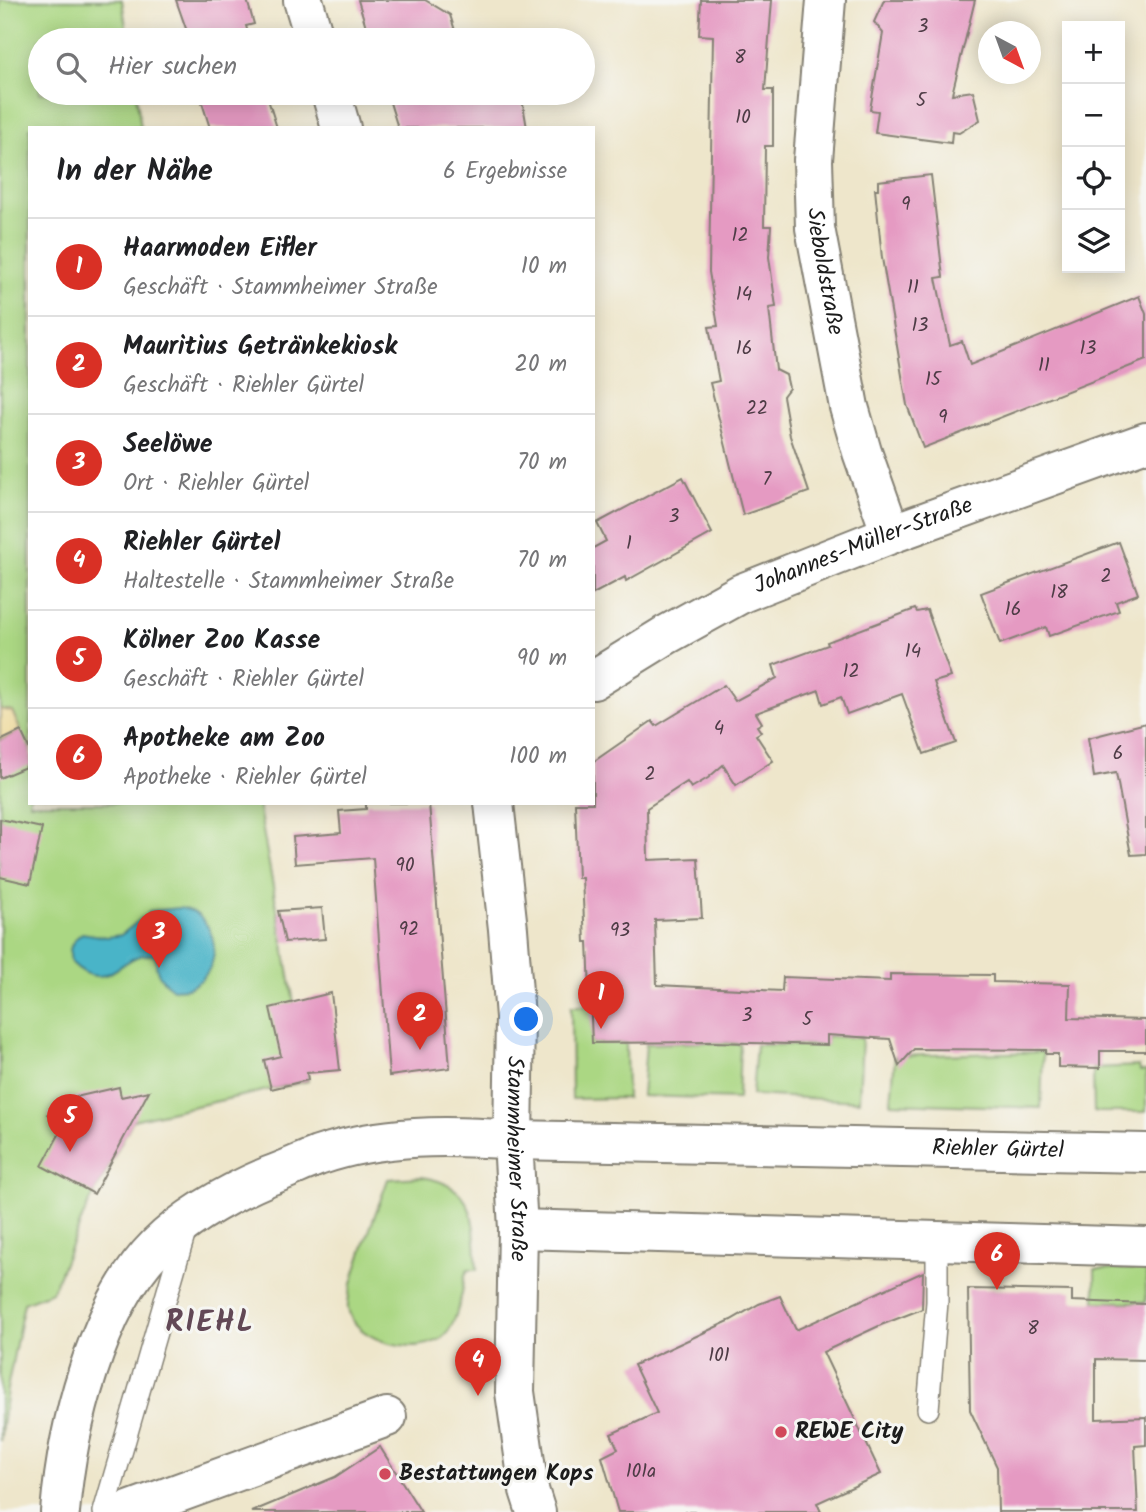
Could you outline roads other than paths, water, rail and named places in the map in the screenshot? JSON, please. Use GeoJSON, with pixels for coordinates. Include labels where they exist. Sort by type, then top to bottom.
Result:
{"type":"FeatureCollection","features":[{"type":"Feature","properties":{"kind":"street"},"geometry":{"type":"LineString","coordinates":[[303,0],[311,28]]}},
{"type":"Feature","properties":{"kind":"street","name":"Sieboldstraße"},"geometry":{"type":"LineString","coordinates":[[826,0],[813,160],[815,228],[849,407],[891,534]]}},
{"type":"Feature","properties":{"kind":"street"},"geometry":{"type":"LineString","coordinates":[[334,105],[340,126]]}},
{"type":"Feature","properties":{"kind":"street","name":"Johannes-Müller-Straße"},"geometry":{"type":"LineString","coordinates":[[595,679],[742,593],[891,534],[1146,442]]}},
{"type":"Feature","properties":{"kind":"street","name":"Stammheimer Straße"},"geometry":{"type":"LineString","coordinates":[[494,805],[514,1005],[513,1140],[518,1229],[515,1392],[529,1490],[536,1512]]}},
{"type":"Feature","properties":{"kind":"street","name":"Riehler Gürtel"},"geometry":{"type":"LineString","coordinates":[[60,1512],[72,1427],[91,1366],[111,1313],[138,1268],[157,1246],[214,1203],[246,1186],[320,1156],[368,1143],[413,1138],[474,1137],[1146,1153]]}},
{"type":"Feature","properties":{"kind":"street"},"geometry":{"type":"LineString","coordinates":[[518,1229],[1146,1247]]}},
{"type":"Feature","properties":{"kind":"street"},"geometry":{"type":"LineString","coordinates":[[126,1512],[370,1423]]}},
{"type":"Feature","properties":{"kind":"lane"},"geometry":{"type":"LineString","coordinates":[[104,1512],[188,1220]]}},
{"type":"Feature","properties":{"kind":"lane"},"geometry":{"type":"LineString","coordinates":[[928,1409],[937,1302],[937,1241]]}},
{"type":"Feature","properties":{"kind":"water"},"geometry":{"type":"Polygon","coordinates":[[[179,908],[193,912],[204,921],[213,941],[214,952],[208,972],[190,987],[173,989],[165,982],[156,967],[156,956],[134,958],[106,975],[96,976],[84,973],[71,962],[71,946],[82,933],[107,937],[121,935],[151,911],[179,908]]]}},
{"type":"Feature","properties":{"kind":"place","name":"Seelöwe"},"geometry":{"type":"Point","coordinates":[159,968]}},
{"type":"Feature","properties":{"kind":"place","name":"Haarmoden Eifler"},"geometry":{"type":"Point","coordinates":[601,1029]}},
{"type":"Feature","properties":{"kind":"place","name":"Mauritius Getränkekiosk"},"geometry":{"type":"Point","coordinates":[420,1050]}},
{"type":"Feature","properties":{"kind":"place","name":"Kölner Zoo Kasse"},"geometry":{"type":"Point","coordinates":[70,1152]}},
{"type":"Feature","properties":{"kind":"place","name":"Apotheke am Zoo"},"geometry":{"type":"Point","coordinates":[997,1290]}},
{"type":"Feature","properties":{"kind":"place","name":"Riehler Gürtel"},"geometry":{"type":"Point","coordinates":[478,1396]}},
{"type":"Feature","properties":{"kind":"place","name":"REWE City"},"geometry":{"type":"Point","coordinates":[781,1432]}},
{"type":"Feature","properties":{"kind":"place","name":"Bestattungen Kops"},"geometry":{"type":"Point","coordinates":[385,1474]}},
{"type":"Feature","properties":{"kind":"district","name":"RIEHL"},"geometry":{"type":"Point","coordinates":[210,1323]}}]}
